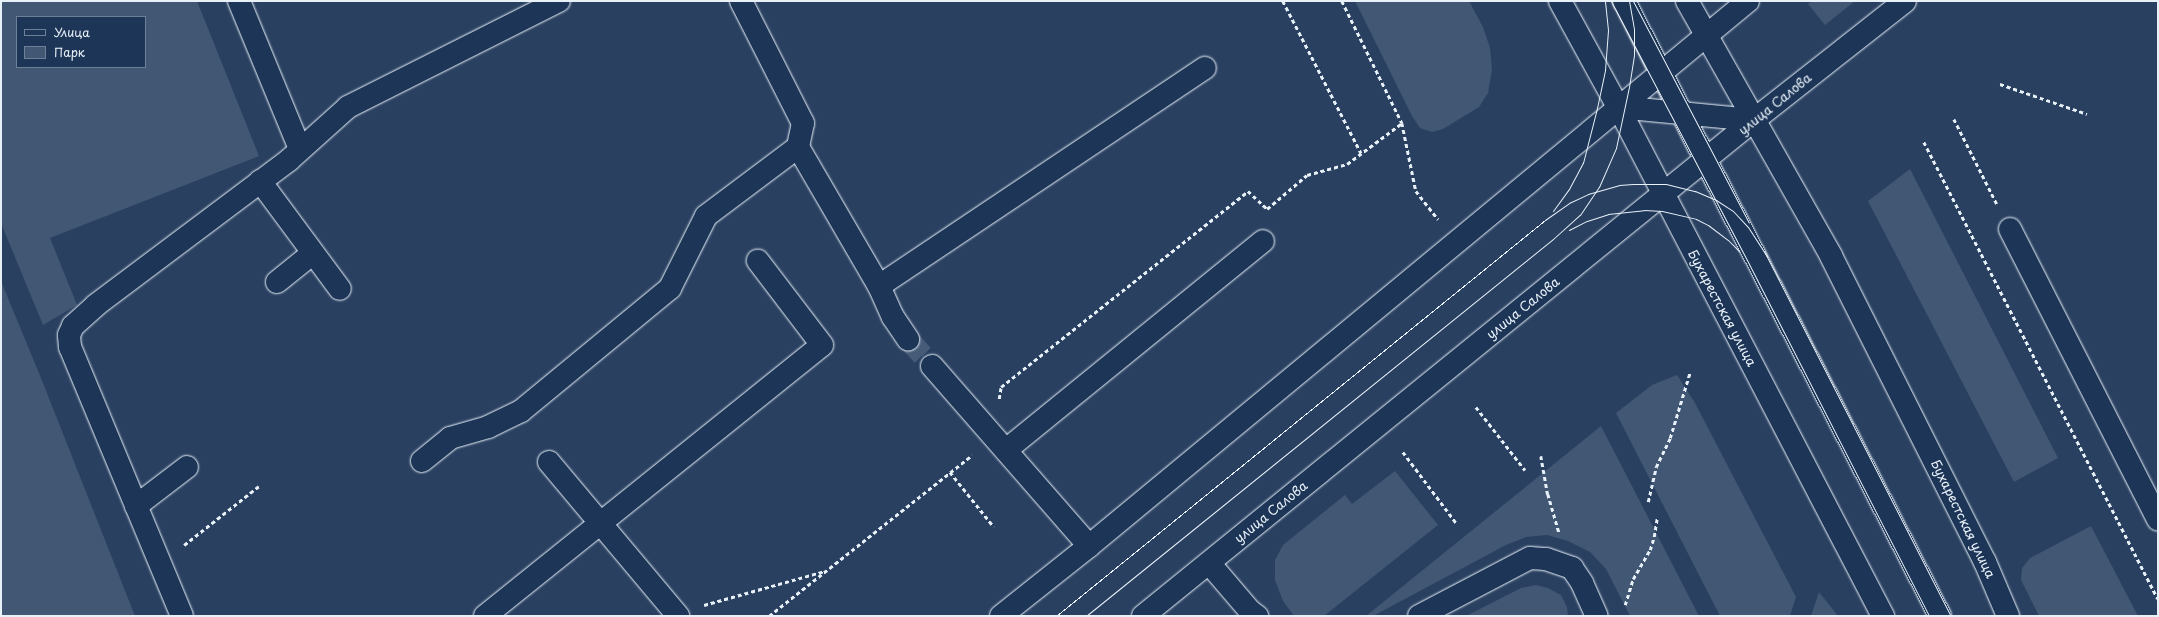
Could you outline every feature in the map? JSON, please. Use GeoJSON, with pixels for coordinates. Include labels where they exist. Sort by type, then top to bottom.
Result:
{"type":"FeatureCollection","features":[{"type":"Feature","properties":{"kind":"main road"},"geometry":{"type":"LineString","coordinates":[[239,1],[300,150]]}},
{"type":"Feature","properties":{"kind":"main road"},"geometry":{"type":"LineString","coordinates":[[182,616],[70,348],[70,336],[73,326],[96,305],[300,150],[348,107],[559,1]]}},
{"type":"Feature","properties":{"kind":"main road"},"geometry":{"type":"LineString","coordinates":[[422,461],[450,438],[488,427],[522,411],[670,288],[706,216],[798,147],[803,123],[741,1]]}},
{"type":"Feature","properties":{"kind":"main road","name":"Бухарестская улица"},"geometry":{"type":"LineString","coordinates":[[1560,1],[1618,107],[1882,616]]}},
{"type":"Feature","properties":{"kind":"main road"},"geometry":{"type":"LineString","coordinates":[[1624,1],[1940,616]]}},
{"type":"Feature","properties":{"kind":"main road","name":"Бухарестская улица"},"geometry":{"type":"LineString","coordinates":[[1687,1],[1831,256],[1985,562],[2008,616]]}},
{"type":"Feature","properties":{"kind":"main road"},"geometry":{"type":"LineString","coordinates":[[1001,616],[1089,546],[1660,72],[1748,1]]}},
{"type":"Feature","properties":{"kind":"main road","name":"улица Салова"},"geometry":{"type":"LineString","coordinates":[[1143,616],[1754,120],[1905,1]]}},
{"type":"Feature","properties":{"kind":"main road"},"geometry":{"type":"LineString","coordinates":[[879,286],[1205,68]]}},
{"type":"Feature","properties":{"kind":"main road"},"geometry":{"type":"LineString","coordinates":[[1618,107],[1754,120]]}},
{"type":"Feature","properties":{"kind":"main road"},"geometry":{"type":"LineString","coordinates":[[798,147],[879,286],[893,317],[908,339]]}},
{"type":"Feature","properties":{"kind":"main road"},"geometry":{"type":"LineString","coordinates":[[260,181],[340,289]]}},
{"type":"Feature","properties":{"kind":"main road"},"geometry":{"type":"LineString","coordinates":[[2010,229],[2158,520]]}},
{"type":"Feature","properties":{"kind":"main road"},"geometry":{"type":"LineString","coordinates":[[1000,444],[1263,241]]}},
{"type":"Feature","properties":{"kind":"main road"},"geometry":{"type":"LineString","coordinates":[[277,282],[313,253]]}},
{"type":"Feature","properties":{"kind":"main road"},"geometry":{"type":"LineString","coordinates":[[485,616],[822,345],[758,261]]}},
{"type":"Feature","properties":{"kind":"main road"},"geometry":{"type":"LineString","coordinates":[[932,366],[1089,546]]}},
{"type":"Feature","properties":{"kind":"main road"},"geometry":{"type":"LineString","coordinates":[[549,462],[676,614]]}},
{"type":"Feature","properties":{"kind":"main road"},"geometry":{"type":"LineString","coordinates":[[136,506],[187,467]]}},
{"type":"Feature","properties":{"kind":"main road"},"geometry":{"type":"LineString","coordinates":[[1419,616],[1530,558],[1546,559],[1572,568],[1582,583],[1597,616]]}},
{"type":"Feature","properties":{"kind":"main road"},"geometry":{"type":"LineString","coordinates":[[1209,563],[1250,611],[1257,616]]}},
{"type":"Feature","properties":{"kind":"path"},"geometry":{"type":"LineString","coordinates":[[1283,1],[1361,154]]}},
{"type":"Feature","properties":{"kind":"path"},"geometry":{"type":"LineString","coordinates":[[1342,1],[1402,123],[1416,191],[1441,222]]}},
{"type":"Feature","properties":{"kind":"path"},"geometry":{"type":"LineString","coordinates":[[2000,84],[2087,114]]}},
{"type":"Feature","properties":{"kind":"path"},"geometry":{"type":"LineString","coordinates":[[1954,119],[2010,229]]}},
{"type":"Feature","properties":{"kind":"path"},"geometry":{"type":"LineString","coordinates":[[769,616],[950,472],[1000,444],[1001,387],[1248,190],[1267,209],[1307,175],[1347,164],[1402,123]]}},
{"type":"Feature","properties":{"kind":"path"},"geometry":{"type":"LineString","coordinates":[[1924,142],[2158,599]]}},
{"type":"Feature","properties":{"kind":"path"},"geometry":{"type":"LineString","coordinates":[[1648,502],[1656,467],[1670,438],[1690,372]]}},
{"type":"Feature","properties":{"kind":"path"},"geometry":{"type":"LineString","coordinates":[[1476,407],[1525,470]]}},
{"type":"Feature","properties":{"kind":"path"},"geometry":{"type":"LineString","coordinates":[[1403,452],[1457,524]]}},
{"type":"Feature","properties":{"kind":"path"},"geometry":{"type":"LineString","coordinates":[[1541,456],[1548,494],[1562,539]]}},
{"type":"Feature","properties":{"kind":"path"},"geometry":{"type":"LineString","coordinates":[[950,472],[994,527]]}},
{"type":"Feature","properties":{"kind":"path"},"geometry":{"type":"LineString","coordinates":[[160,564],[259,486]]}},
{"type":"Feature","properties":{"kind":"path"},"geometry":{"type":"LineString","coordinates":[[1625,604],[1633,579],[1650,550],[1657,518]]}},
{"type":"Feature","properties":{"kind":"path"},"geometry":{"type":"LineString","coordinates":[[676,614],[826,571]]}},
{"type":"Feature","properties":{"kind":"green space"},"geometry":{"type":"Polygon","coordinates":[[[1,1],[197,1],[259,156],[50,238],[77,305],[43,325],[1,223],[1,1]]]}},
{"type":"Feature","properties":{"kind":"green space"},"geometry":{"type":"Polygon","coordinates":[[[1355,1],[1469,1],[1483,27],[1490,48],[1492,70],[1488,93],[1479,107],[1443,129],[1432,132],[1420,128],[1412,116],[1355,1]]]}},
{"type":"Feature","properties":{"kind":"green space"},"geometry":{"type":"Polygon","coordinates":[[[1812,1],[1855,1],[1825,25],[1808,4],[1812,1]]]}},
{"type":"Feature","properties":{"kind":"green space"},"geometry":{"type":"Polygon","coordinates":[[[1910,169],[2058,458],[2014,482],[1868,201],[1910,169]]]}},
{"type":"Feature","properties":{"kind":"green space"},"geometry":{"type":"Polygon","coordinates":[[[1,281],[41,378],[135,616],[1,616],[1,281]]]}},
{"type":"Feature","properties":{"kind":"green space"},"geometry":{"type":"Polygon","coordinates":[[[1677,375],[1695,403],[1796,597],[1790,616],[1720,616],[1616,413],[1652,385],[1677,375]]]}},
{"type":"Feature","properties":{"kind":"green space"},"geometry":{"type":"Polygon","coordinates":[[[1601,426],[1699,616],[1630,616],[1606,569],[1590,552],[1568,541],[1547,535],[1526,537],[1506,545],[1373,616],[1366,616],[1601,426]]]}},
{"type":"Feature","properties":{"kind":"green space"},"geometry":{"type":"Polygon","coordinates":[[[1395,471],[1438,525],[1324,616],[1294,616],[1283,601],[1275,580],[1275,560],[1283,545],[1345,495],[1352,504],[1395,471]]]}},
{"type":"Feature","properties":{"kind":"green space"},"geometry":{"type":"Polygon","coordinates":[[[2091,526],[2138,616],[2039,616],[2021,580],[2022,568],[2030,558],[2091,526]]]}},
{"type":"Feature","properties":{"kind":"green space"},"geometry":{"type":"Polygon","coordinates":[[[1536,585],[1548,588],[1561,595],[1567,607],[1568,616],[1466,616],[1521,588],[1536,585]]]}},
{"type":"Feature","properties":{"kind":"green space"},"geometry":{"type":"Polygon","coordinates":[[[1819,592],[1838,616],[1811,616],[1819,592]]]}},
{"type":"Feature","properties":{"kind":"tunnel"},"geometry":{"type":"LineString","coordinates":[[908,339],[932,366]]}},
{"type":"Feature","properties":{"kind":"tram line"},"geometry":{"type":"LineString","coordinates":[[1553,211],[1569,189],[1583,163],[1597,108],[1605,70],[1608,30],[1605,1]]}},
{"type":"Feature","properties":{"kind":"tram line"},"geometry":{"type":"LineString","coordinates":[[1611,1],[1749,264],[1929,616]]}},
{"type":"Feature","properties":{"kind":"tram line"},"geometry":{"type":"LineString","coordinates":[[1086,616],[1553,239],[1580,215],[1599,187],[1616,148],[1634,55],[1634,29],[1629,1]]}},
{"type":"Feature","properties":{"kind":"tram line"},"geometry":{"type":"LineString","coordinates":[[1633,1],[1749,223]]}},
{"type":"Feature","properties":{"kind":"tram line"},"geometry":{"type":"LineString","coordinates":[[1056,616],[1545,220],[1569,203],[1588,194],[1619,185],[1666,184],[1695,191],[1716,200],[1733,211],[1748,227],[1767,256]]}},
{"type":"Feature","properties":{"kind":"tram line"},"geometry":{"type":"LineString","coordinates":[[1569,230],[1587,221],[1608,214],[1644,210],[1662,211],[1696,219],[1708,225],[1728,240],[1739,251]]}},
{"type":"Feature","properties":{"kind":"tram line"},"geometry":{"type":"LineString","coordinates":[[1764,251],[1951,616]]}}]}
